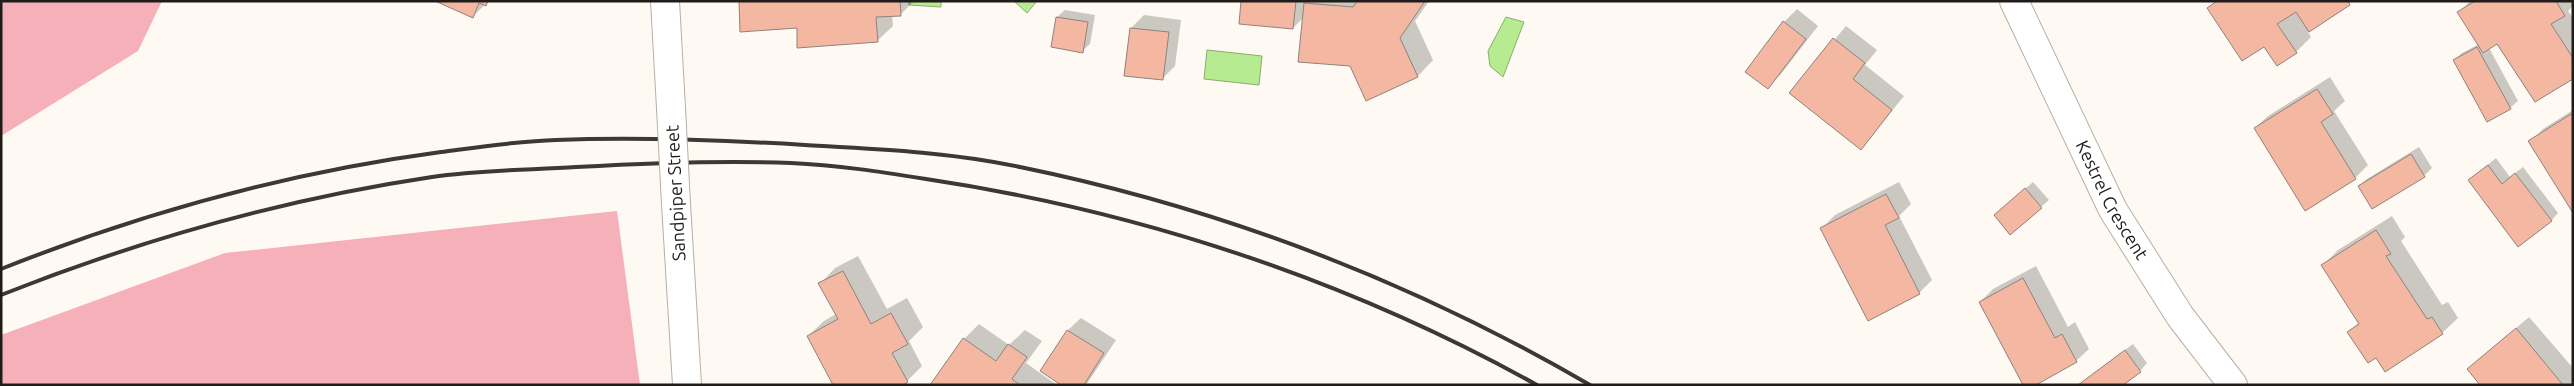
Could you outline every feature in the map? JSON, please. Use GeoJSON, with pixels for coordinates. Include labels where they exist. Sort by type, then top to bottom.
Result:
{"type":"FeatureCollection","features":[{"type":"Feature","properties":{"kind":"street","name":"Sandpiper Street"},"geometry":{"type":"LineString","coordinates":[[665,1],[686,385]]}},
{"type":"Feature","properties":{"kind":"street","name":"Kestrel Crescent"},"geometry":{"type":"LineString","coordinates":[[2014,1],[2113,210],[2180,316],[2233,385]]}},
{"type":"Feature","properties":{"kind":"shaded area"},"geometry":{"type":"Polygon","coordinates":[[[1,1],[162,1],[138,51],[1,136],[1,1]]]}},
{"type":"Feature","properties":{"kind":"shaded area"},"geometry":{"type":"Polygon","coordinates":[[[909,1],[941,1],[941,7],[909,5],[909,1]]]}},
{"type":"Feature","properties":{"kind":"shaded area"},"geometry":{"type":"Polygon","coordinates":[[[1014,1],[1037,1],[1027,13],[1014,1]]]}},
{"type":"Feature","properties":{"kind":"shaded area"},"geometry":{"type":"Polygon","coordinates":[[[1506,17],[1524,22],[1503,77],[1490,66],[1488,51],[1506,17]]]}},
{"type":"Feature","properties":{"kind":"shaded area"},"geometry":{"type":"Polygon","coordinates":[[[1207,50],[1262,56],[1259,85],[1204,79],[1207,50]]]}},
{"type":"Feature","properties":{"kind":"shaded area"},"geometry":{"type":"Polygon","coordinates":[[[617,211],[640,385],[1,385],[1,335],[225,253],[617,211]]]}},
{"type":"Feature","properties":{"kind":"building"},"geometry":{"type":"Polygon","coordinates":[[[435,1],[488,1],[486,6],[479,3],[473,18],[435,1]]]}},
{"type":"Feature","properties":{"kind":"building"},"geometry":{"type":"Polygon","coordinates":[[[739,1],[900,1],[901,16],[876,17],[878,42],[797,48],[797,28],[740,32],[739,1]]]}},
{"type":"Feature","properties":{"kind":"building"},"geometry":{"type":"Polygon","coordinates":[[[1241,1],[1296,1],[1293,29],[1239,24],[1241,1]]]}},
{"type":"Feature","properties":{"kind":"building"},"geometry":{"type":"Polygon","coordinates":[[[1357,1],[1425,1],[1400,38],[1418,77],[1366,101],[1350,66],[1298,62],[1304,3],[1353,7],[1357,1]]]}},
{"type":"Feature","properties":{"kind":"building"},"geometry":{"type":"Polygon","coordinates":[[[2217,1],[2348,1],[2350,5],[2309,32],[2296,12],[2277,24],[2297,53],[2277,66],[2264,47],[2242,61],[2207,8],[2217,1]]]}},
{"type":"Feature","properties":{"kind":"building"},"geometry":{"type":"Polygon","coordinates":[[[2475,1],[2556,1],[2565,16],[2551,24],[2573,58],[2573,79],[2535,102],[2497,44],[2483,53],[2457,12],[2475,1]]]}},
{"type":"Feature","properties":{"kind":"building"},"geometry":{"type":"Polygon","coordinates":[[[1056,17],[1088,22],[1083,53],[1051,47],[1056,17]]]}},
{"type":"Feature","properties":{"kind":"building"},"geometry":{"type":"Polygon","coordinates":[[[1783,21],[1806,39],[1768,89],[1745,72],[1783,21]]]}},
{"type":"Feature","properties":{"kind":"building"},"geometry":{"type":"Polygon","coordinates":[[[1130,28],[1169,32],[1163,80],[1124,76],[1130,28]]]}},
{"type":"Feature","properties":{"kind":"building"},"geometry":{"type":"Polygon","coordinates":[[[1833,38],[1865,63],[1853,79],[1892,110],[1861,150],[1789,93],[1833,38]]]}},
{"type":"Feature","properties":{"kind":"building"},"geometry":{"type":"Polygon","coordinates":[[[2477,47],[2511,109],[2487,122],[2453,60],[2477,47]]]}},
{"type":"Feature","properties":{"kind":"building"},"geometry":{"type":"Polygon","coordinates":[[[2317,89],[2333,114],[2321,122],[2356,179],[2305,211],[2254,128],[2317,89]]]}},
{"type":"Feature","properties":{"kind":"building"},"geometry":{"type":"Polygon","coordinates":[[[2571,114],[2573,116],[2573,213],[2528,141],[2571,114]]]}},
{"type":"Feature","properties":{"kind":"building"},"geometry":{"type":"Polygon","coordinates":[[[2411,154],[2425,177],[2372,209],[2358,186],[2411,154]]]}},
{"type":"Feature","properties":{"kind":"building"},"geometry":{"type":"Polygon","coordinates":[[[2488,165],[2502,184],[2515,173],[2552,221],[2518,247],[2468,180],[2488,165]]]}},
{"type":"Feature","properties":{"kind":"building"},"geometry":{"type":"Polygon","coordinates":[[[2025,188],[2042,208],[2010,235],[1994,215],[2025,188]]]}},
{"type":"Feature","properties":{"kind":"building"},"geometry":{"type":"Polygon","coordinates":[[[1886,194],[1899,218],[1885,225],[1920,294],[1868,321],[1820,228],[1886,194]]]}},
{"type":"Feature","properties":{"kind":"building"},"geometry":{"type":"Polygon","coordinates":[[[2376,230],[2391,254],[2386,256],[2427,319],[2432,317],[2443,334],[2385,372],[2376,358],[2368,363],[2347,332],[2359,324],[2321,265],[2376,230]]]}},
{"type":"Feature","properties":{"kind":"building"},"geometry":{"type":"Polygon","coordinates":[[[843,271],[871,324],[891,313],[908,344],[892,353],[908,382],[903,385],[833,385],[807,336],[838,319],[818,283],[843,271]]]}},
{"type":"Feature","properties":{"kind":"building"},"geometry":{"type":"Polygon","coordinates":[[[2023,278],[2055,338],[2062,334],[2077,362],[2036,385],[2023,385],[1979,302],[2023,278]]]}},
{"type":"Feature","properties":{"kind":"building"},"geometry":{"type":"Polygon","coordinates":[[[2516,328],[2563,385],[2480,385],[2467,369],[2516,328]]]}},
{"type":"Feature","properties":{"kind":"building"},"geometry":{"type":"Polygon","coordinates":[[[1067,330],[1104,353],[1084,385],[1061,385],[1040,371],[1067,330]]]}},
{"type":"Feature","properties":{"kind":"building"},"geometry":{"type":"Polygon","coordinates":[[[963,338],[996,361],[1008,344],[1027,357],[1012,379],[1020,385],[930,385],[963,338]]]}},
{"type":"Feature","properties":{"kind":"building"},"geometry":{"type":"Polygon","coordinates":[[[2125,350],[2141,372],[2123,385],[2078,385],[2125,350]]]}},
{"type":"Feature","properties":{"kind":"railway"},"geometry":{"type":"LineString","coordinates":[[1,269],[108,230],[218,197],[273,183],[385,160],[498,144],[556,140],[618,139],[743,142],[886,150],[967,158],[1020,167],[1095,184],[1169,204],[1242,227],[1314,253],[1454,313],[1590,385]]}},
{"type":"Feature","properties":{"kind":"railway"},"geometry":{"type":"LineString","coordinates":[[1,295],[106,256],[213,224],[322,197],[432,177],[486,172],[657,163],[764,162],[808,164],[876,171],[1006,193],[1085,210],[1164,231],[1241,255],[1317,282],[1392,313],[1465,347],[1537,385]]}}]}
